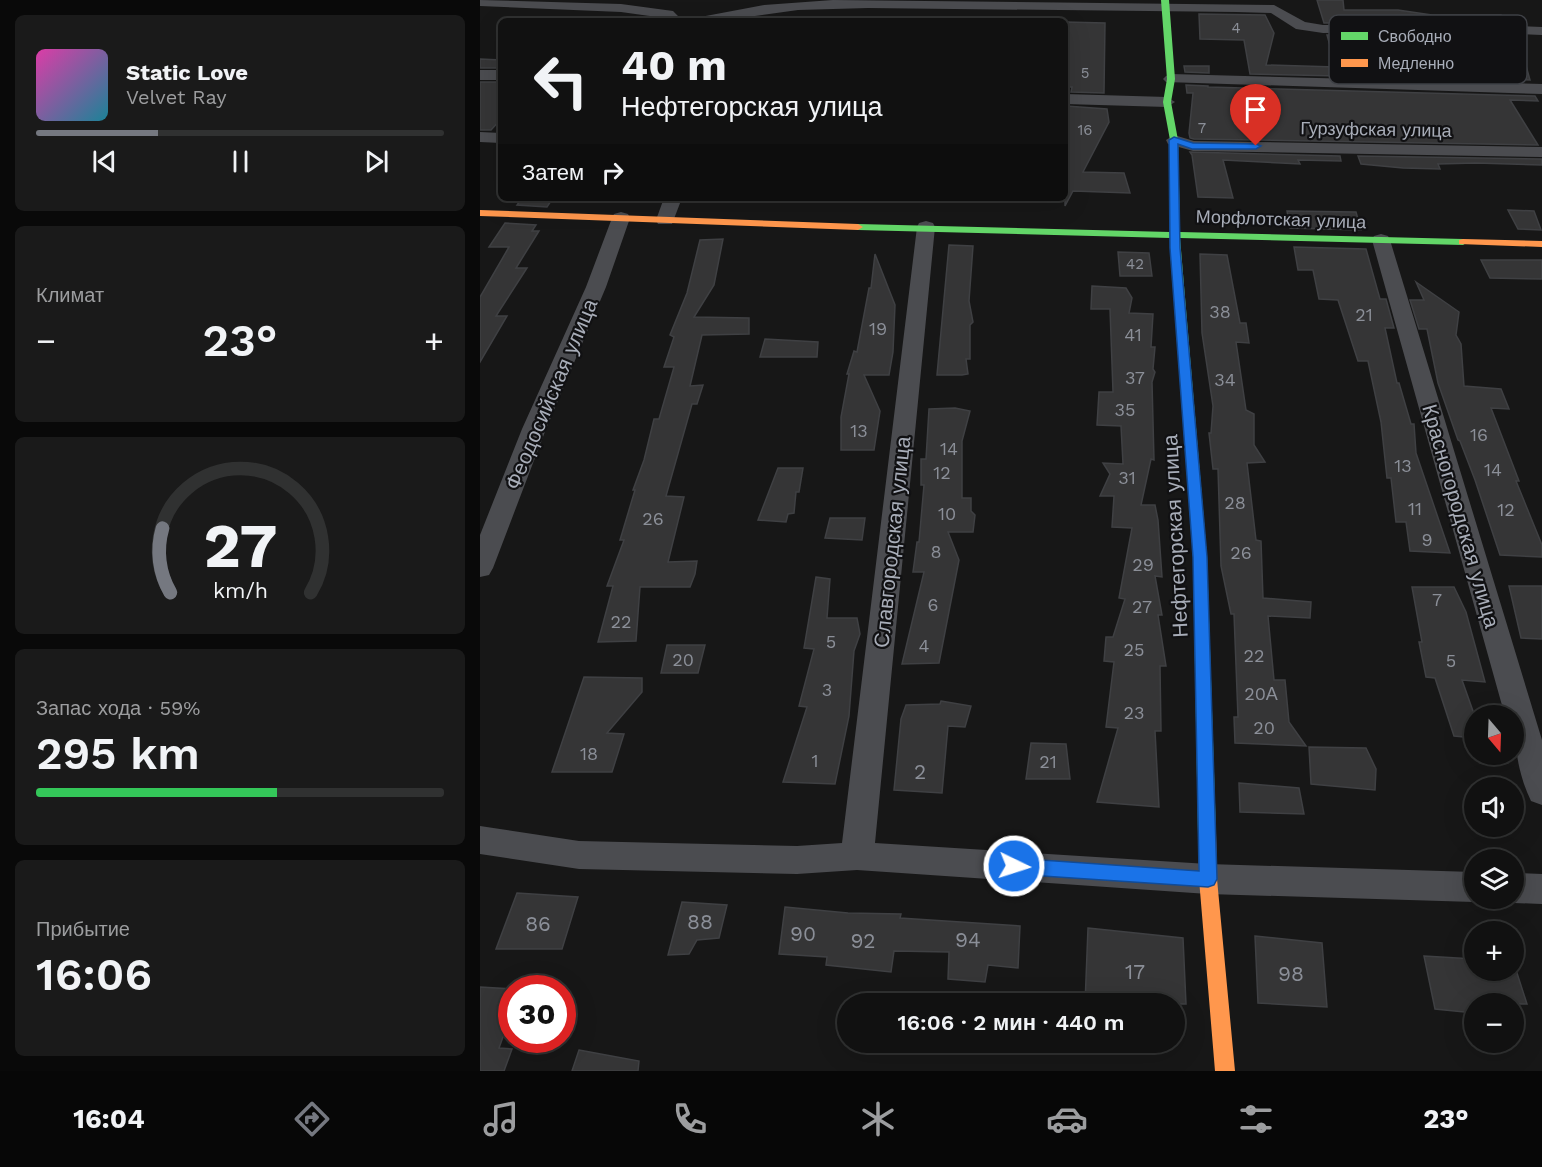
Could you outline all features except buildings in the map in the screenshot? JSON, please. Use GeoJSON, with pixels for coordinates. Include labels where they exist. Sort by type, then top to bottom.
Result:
{"type":"FeatureCollection","features":[{"type":"Feature","properties":{"kind":"street"},"geometry":{"type":"LineString","coordinates":[[480,2],[621,8],[668,14],[673,18]]}},
{"type":"Feature","properties":{"kind":"street"},"geometry":{"type":"LineString","coordinates":[[711,18],[730,13],[798,7],[908,3],[1165,3],[1274,9],[1301,26],[1329,29]]}},
{"type":"Feature","properties":{"kind":"street","name":"Нефтегорская улица"},"geometry":{"type":"LineString","coordinates":[[1165,3],[1171,79],[1167,102],[1174,140],[1174,233],[1200,557],[1208,879],[1225,1071]]}},
{"type":"Feature","properties":{"kind":"street"},"geometry":{"type":"LineString","coordinates":[[1527,30],[1542,31]]}},
{"type":"Feature","properties":{"kind":"street"},"geometry":{"type":"LineString","coordinates":[[480,75],[498,75]]}},
{"type":"Feature","properties":{"kind":"street"},"geometry":{"type":"LineString","coordinates":[[1171,79],[1329,83]]}},
{"type":"Feature","properties":{"kind":"street"},"geometry":{"type":"LineString","coordinates":[[1356,84],[1542,89]]}},
{"type":"Feature","properties":{"kind":"street"},"geometry":{"type":"LineString","coordinates":[[1068,99],[1167,102]]}},
{"type":"Feature","properties":{"kind":"street"},"geometry":{"type":"LineString","coordinates":[[480,137],[498,138]]}},
{"type":"Feature","properties":{"kind":"street","name":"Гурзуфская улица"},"geometry":{"type":"LineString","coordinates":[[1174,140],[1192,146],[1542,152]]}},
{"type":"Feature","properties":{"kind":"street"},"geometry":{"type":"LineString","coordinates":[[665,220],[672,201]]}},
{"type":"Feature","properties":{"kind":"street","name":"Морфлотская улица"},"geometry":{"type":"LineString","coordinates":[[480,213],[1542,244]]}},
{"type":"Feature","properties":{"kind":"street","name":"Феодосийская улица"},"geometry":{"type":"LineString","coordinates":[[480,568],[534,429],[596,287],[621,218]]}},
{"type":"Feature","properties":{"kind":"street","name":"Славгородская улица"},"geometry":{"type":"LineString","coordinates":[[857,856],[927,227]]}},
{"type":"Feature","properties":{"kind":"street","name":"Красногородская улица"},"geometry":{"type":"LineString","coordinates":[[1381,240],[1542,792]]}},
{"type":"Feature","properties":{"kind":"street"},"geometry":{"type":"LineString","coordinates":[[480,840],[579,855],[797,860],[857,856],[1208,879],[1464,887]]}},
{"type":"Feature","properties":{"kind":"street"},"geometry":{"type":"LineString","coordinates":[[1524,888],[1542,889]]}},
{"type":"Feature","properties":{"kind":"traffic: fast"},"geometry":{"type":"LineString","coordinates":[[1165,0],[1171,79],[1167,102],[1174,140],[1175,248],[1200,557],[1207,833]]}},
{"type":"Feature","properties":{"kind":"traffic: fast"},"geometry":{"type":"LineString","coordinates":[[858,227],[1463,242]]}},
{"type":"Feature","properties":{"kind":"traffic: slow"},"geometry":{"type":"LineString","coordinates":[[480,213],[858,227]]}},
{"type":"Feature","properties":{"kind":"traffic: slow"},"geometry":{"type":"LineString","coordinates":[[1463,242],[1542,244]]}},
{"type":"Feature","properties":{"kind":"traffic: slow"},"geometry":{"type":"LineString","coordinates":[[1207,833],[1208,879],[1225,1071]]}},
{"type":"Feature","properties":{"kind":"route"},"geometry":{"type":"LineString","coordinates":[[1014,866],[1208,879],[1200,557],[1175,248],[1174,140],[1192,146],[1256,146]]}}]}
